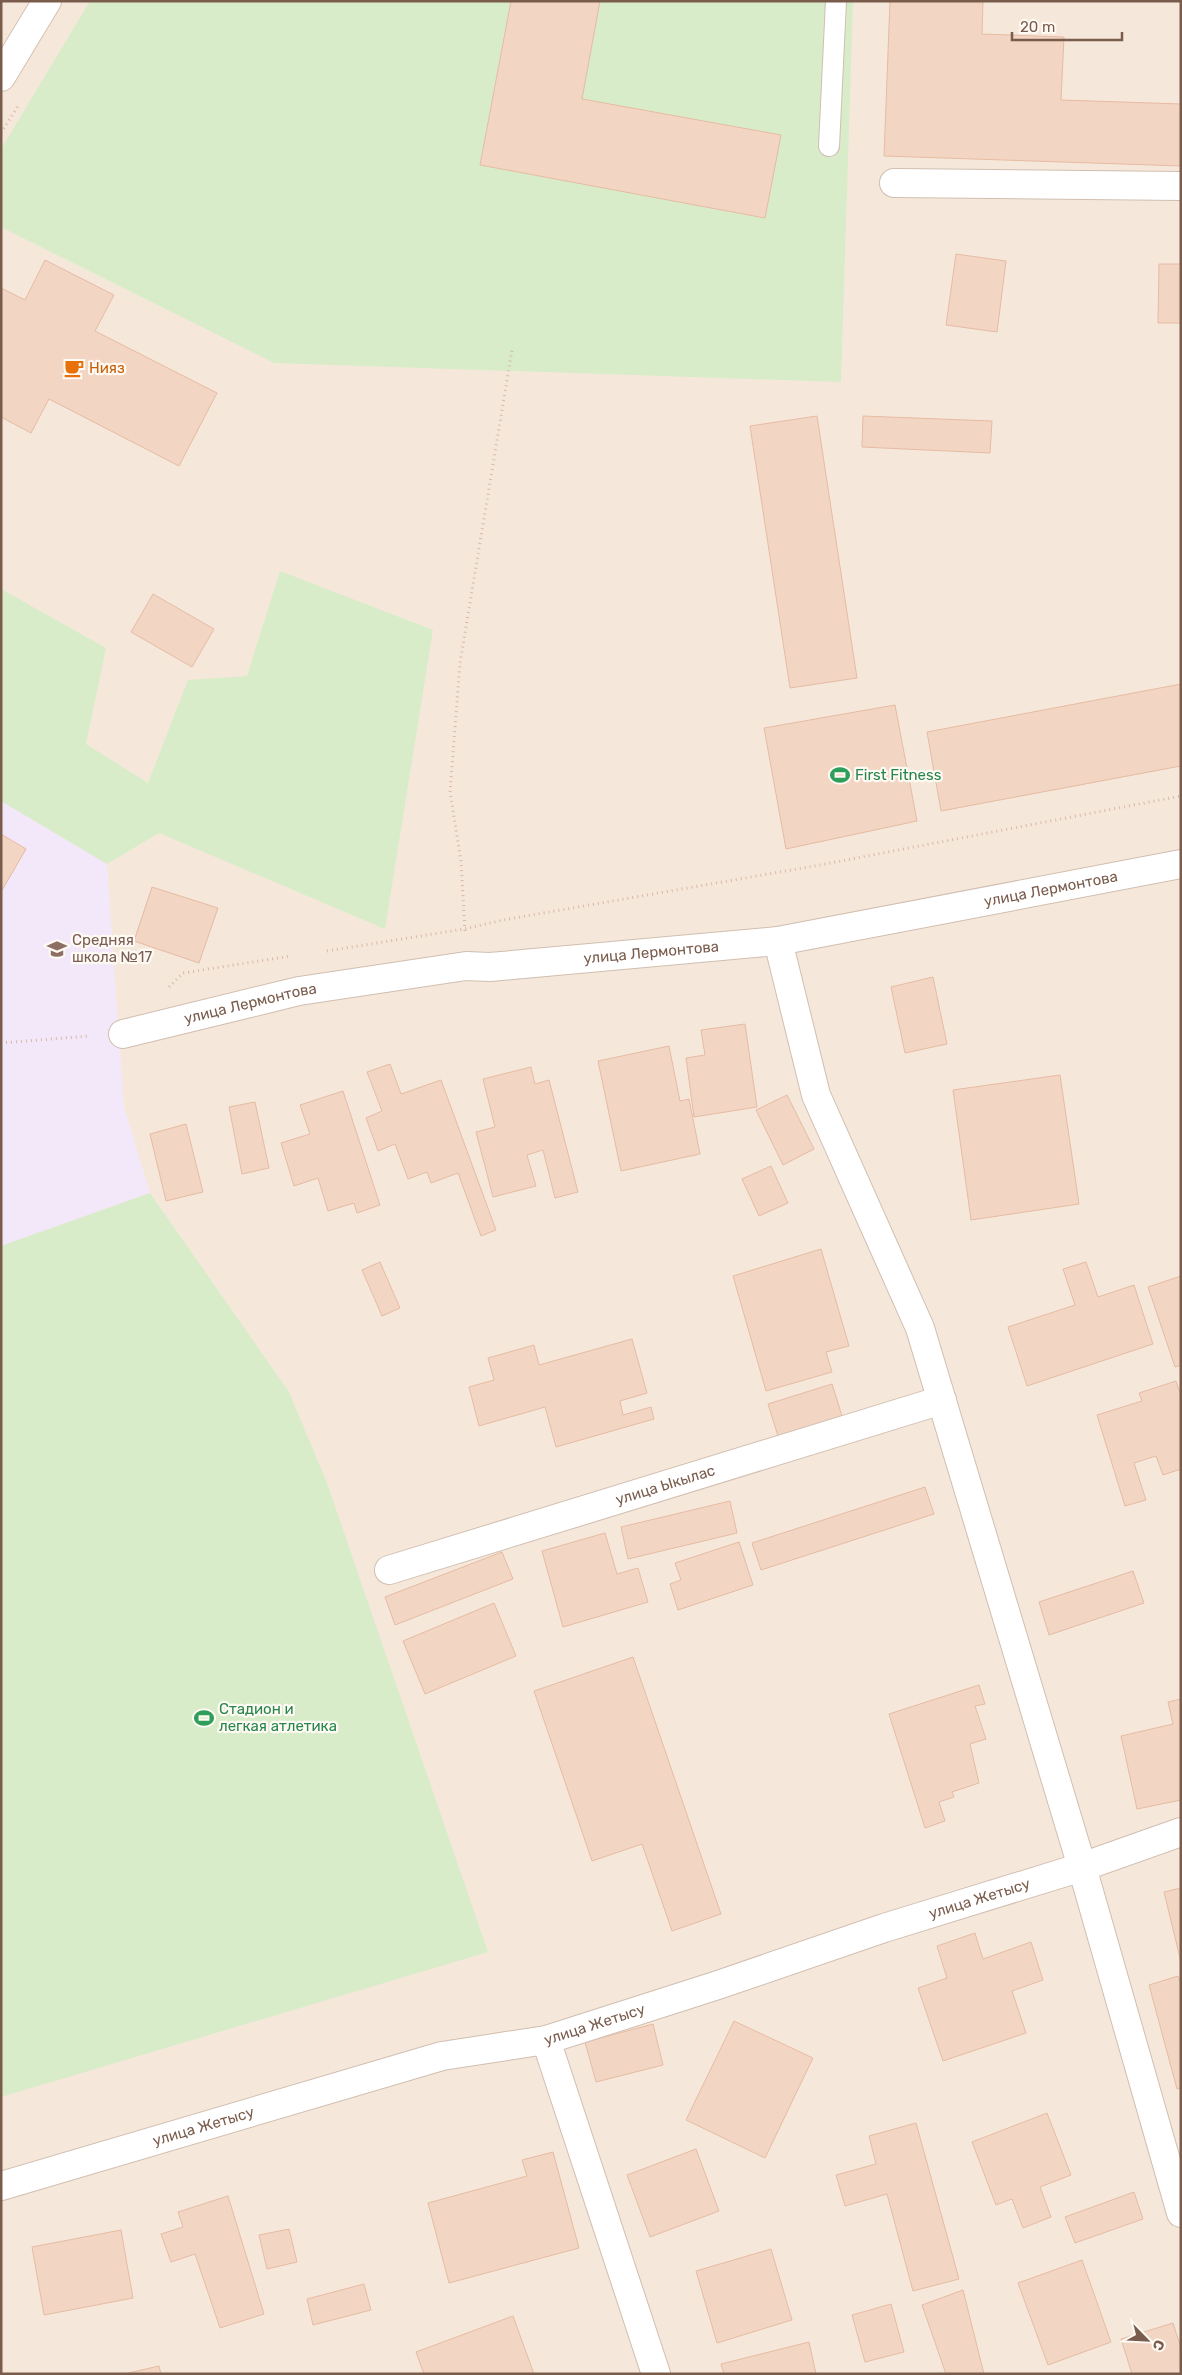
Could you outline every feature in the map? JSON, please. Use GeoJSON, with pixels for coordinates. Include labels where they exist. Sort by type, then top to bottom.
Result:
{"type":"FeatureCollection","features":[{"type":"Feature","properties":{"kind":"street"},"geometry":{"type":"LineString","coordinates":[[1,77],[47,1]]}},
{"type":"Feature","properties":{"kind":"street"},"geometry":{"type":"LineString","coordinates":[[894,183],[1181,186]]}},
{"type":"Feature","properties":{"kind":"street","name":"улица Лермонтова"},"geometry":{"type":"LineString","coordinates":[[123,1034],[299,991],[466,966],[490,967],[778,941],[1181,864]]}},
{"type":"Feature","properties":{"kind":"street"},"geometry":{"type":"LineString","coordinates":[[778,941],[816,1095],[920,1328],[1082,1867],[1181,2213]]}},
{"type":"Feature","properties":{"kind":"street","name":"улица Ыкылас"},"geometry":{"type":"LineString","coordinates":[[389,1570],[942,1400]]}},
{"type":"Feature","properties":{"kind":"street","name":"улица Жетысу"},"geometry":{"type":"LineString","coordinates":[[1,2186],[442,2056],[546,2040],[718,1985],[884,1928],[1082,1867],[1181,1832]]}},
{"type":"Feature","properties":{"kind":"street"},"geometry":{"type":"LineString","coordinates":[[546,2040],[656,2374]]}},
{"type":"Feature","properties":{"kind":"lane"},"geometry":{"type":"LineString","coordinates":[[828,146],[836,1]]}},
{"type":"Feature","properties":{"kind":"path"},"geometry":{"type":"LineString","coordinates":[[466,966],[461,861],[450,792],[460,663],[512,350]]}},
{"type":"Feature","properties":{"kind":"path"},"geometry":{"type":"LineString","coordinates":[[319,952],[464,929],[1181,796]]}},
{"type":"Feature","properties":{"kind":"path"},"geometry":{"type":"LineString","coordinates":[[163,994],[183,974],[299,955]]}},
{"type":"Feature","properties":{"kind":"path"},"geometry":{"type":"LineString","coordinates":[[1,1043],[123,1034]]}},
{"type":"Feature","properties":{"kind":"shaded area"},"geometry":{"type":"Polygon","coordinates":[[[1,1],[1181,1],[1181,2374],[1,2374],[1,1]]]}},
{"type":"Feature","properties":{"kind":"shaded area","name":"Средняя школа №17"},"geometry":{"type":"Polygon","coordinates":[[[1,801],[107,864],[124,1107],[150,1193],[1,1246],[1,801]]]}},
{"type":"Feature","properties":{"kind":"green space"},"geometry":{"type":"Polygon","coordinates":[[[90,1],[853,1],[841,382],[274,363],[1,227],[1,149],[90,1]]]}},
{"type":"Feature","properties":{"kind":"green space"},"geometry":{"type":"Polygon","coordinates":[[[280,571],[433,630],[385,929],[159,833],[107,864],[1,801],[1,589],[106,648],[86,744],[148,783],[188,680],[247,676],[280,571]]]}},
{"type":"Feature","properties":{"kind":"green space","name":"Стадион и легкая атлетика"},"geometry":{"type":"Polygon","coordinates":[[[150,1193],[289,1392],[327,1483],[488,1952],[1,2097],[1,1246],[150,1193]]]}},
{"type":"Feature","properties":{"kind":"building"},"geometry":{"type":"Polygon","coordinates":[[[511,1],[600,1],[582,99],[781,135],[765,218],[480,165],[511,1]]]}},
{"type":"Feature","properties":{"kind":"building"},"geometry":{"type":"Polygon","coordinates":[[[890,1],[983,1],[982,34],[1064,37],[1061,100],[1181,104],[1181,166],[884,156],[890,1]]]}},
{"type":"Feature","properties":{"kind":"building"},"geometry":{"type":"Polygon","coordinates":[[[956,254],[1006,261],[997,332],[946,325],[956,254]]]}},
{"type":"Feature","properties":{"kind":"building"},"geometry":{"type":"Polygon","coordinates":[[[45,260],[114,295],[95,331],[217,393],[179,466],[49,399],[31,433],[1,417],[1,288],[25,300],[45,260]]]}},
{"type":"Feature","properties":{"kind":"building"},"geometry":{"type":"Polygon","coordinates":[[[1159,264],[1181,264],[1181,323],[1158,323],[1159,264]]]}},
{"type":"Feature","properties":{"kind":"building"},"geometry":{"type":"Polygon","coordinates":[[[817,416],[857,678],[790,688],[750,426],[817,416]]]}},
{"type":"Feature","properties":{"kind":"building"},"geometry":{"type":"Polygon","coordinates":[[[863,416],[992,421],[990,453],[862,447],[863,416]]]}},
{"type":"Feature","properties":{"kind":"building"},"geometry":{"type":"Polygon","coordinates":[[[153,594],[214,629],[192,667],[131,632],[153,594]]]}},
{"type":"Feature","properties":{"kind":"building"},"geometry":{"type":"Polygon","coordinates":[[[1181,684],[1181,766],[941,811],[927,732],[1181,684]]]}},
{"type":"Feature","properties":{"kind":"building","name":"First Fitness"},"geometry":{"type":"Polygon","coordinates":[[[895,705],[917,821],[786,849],[764,728],[895,705]]]}},
{"type":"Feature","properties":{"kind":"building"},"geometry":{"type":"Polygon","coordinates":[[[1,834],[26,849],[1,892],[1,834]]]}},
{"type":"Feature","properties":{"kind":"building"},"geometry":{"type":"Polygon","coordinates":[[[152,887],[218,908],[199,963],[134,941],[152,887]]]}},
{"type":"Feature","properties":{"kind":"building"},"geometry":{"type":"Polygon","coordinates":[[[933,977],[947,1044],[905,1053],[891,987],[933,977]]]}},
{"type":"Feature","properties":{"kind":"building"},"geometry":{"type":"Polygon","coordinates":[[[745,1024],[757,1107],[694,1117],[686,1058],[705,1055],[701,1030],[745,1024]]]}},
{"type":"Feature","properties":{"kind":"building"},"geometry":{"type":"Polygon","coordinates":[[[669,1046],[680,1101],[689,1099],[700,1154],[621,1171],[598,1061],[669,1046]]]}},
{"type":"Feature","properties":{"kind":"building"},"geometry":{"type":"Polygon","coordinates":[[[390,1064],[401,1094],[441,1080],[496,1230],[481,1236],[458,1173],[431,1183],[427,1172],[408,1179],[395,1144],[378,1151],[366,1118],[382,1111],[367,1072],[390,1064]]]}},
{"type":"Feature","properties":{"kind":"building"},"geometry":{"type":"Polygon","coordinates":[[[531,1067],[535,1084],[549,1080],[578,1192],[555,1198],[543,1150],[527,1155],[536,1186],[493,1197],[476,1132],[495,1127],[483,1079],[531,1067]]]}},
{"type":"Feature","properties":{"kind":"building"},"geometry":{"type":"Polygon","coordinates":[[[1060,1075],[1079,1204],[971,1220],[953,1090],[1060,1075]]]}},
{"type":"Feature","properties":{"kind":"building"},"geometry":{"type":"Polygon","coordinates":[[[343,1091],[380,1205],[357,1213],[354,1203],[328,1211],[318,1178],[294,1186],[281,1143],[310,1134],[300,1105],[343,1091]]]}},
{"type":"Feature","properties":{"kind":"building"},"geometry":{"type":"Polygon","coordinates":[[[787,1095],[814,1149],[783,1165],[756,1110],[787,1095]]]}},
{"type":"Feature","properties":{"kind":"building"},"geometry":{"type":"Polygon","coordinates":[[[255,1102],[269,1168],[242,1174],[229,1107],[255,1102]]]}},
{"type":"Feature","properties":{"kind":"building"},"geometry":{"type":"Polygon","coordinates":[[[186,1124],[203,1192],[166,1201],[150,1134],[186,1124]]]}},
{"type":"Feature","properties":{"kind":"building"},"geometry":{"type":"Polygon","coordinates":[[[771,1166],[788,1203],[759,1216],[742,1179],[771,1166]]]}},
{"type":"Feature","properties":{"kind":"building"},"geometry":{"type":"Polygon","coordinates":[[[821,1249],[849,1346],[826,1352],[832,1372],[766,1391],[733,1276],[821,1249]]]}},
{"type":"Feature","properties":{"kind":"building"},"geometry":{"type":"Polygon","coordinates":[[[380,1262],[400,1308],[382,1316],[362,1270],[380,1262]]]}},
{"type":"Feature","properties":{"kind":"building"},"geometry":{"type":"Polygon","coordinates":[[[1086,1262],[1098,1297],[1134,1285],[1153,1344],[1027,1386],[1008,1327],[1075,1305],[1063,1269],[1086,1262]]]}},
{"type":"Feature","properties":{"kind":"building"},"geometry":{"type":"Polygon","coordinates":[[[1181,1276],[1181,1365],[1175,1367],[1148,1287],[1181,1276]]]}},
{"type":"Feature","properties":{"kind":"building"},"geometry":{"type":"Polygon","coordinates":[[[632,1339],[647,1393],[620,1401],[623,1415],[651,1407],[654,1419],[556,1447],[545,1407],[479,1426],[469,1387],[494,1380],[488,1358],[534,1345],[539,1365],[632,1339]]]}},
{"type":"Feature","properties":{"kind":"building"},"geometry":{"type":"Polygon","coordinates":[[[1176,1381],[1181,1396],[1181,1469],[1163,1475],[1156,1456],[1134,1463],[1146,1500],[1125,1506],[1097,1415],[1142,1401],[1139,1393],[1176,1381]]]}},
{"type":"Feature","properties":{"kind":"building"},"geometry":{"type":"Polygon","coordinates":[[[832,1384],[842,1416],[778,1436],[768,1404],[832,1384]]]}},
{"type":"Feature","properties":{"kind":"building"},"geometry":{"type":"Polygon","coordinates":[[[925,1487],[934,1514],[761,1570],[752,1543],[925,1487]]]}},
{"type":"Feature","properties":{"kind":"building"},"geometry":{"type":"Polygon","coordinates":[[[730,1501],[737,1533],[628,1559],[621,1527],[730,1501]]]}},
{"type":"Feature","properties":{"kind":"building"},"geometry":{"type":"Polygon","coordinates":[[[605,1533],[617,1574],[638,1568],[648,1602],[563,1627],[542,1551],[605,1533]]]}},
{"type":"Feature","properties":{"kind":"building"},"geometry":{"type":"Polygon","coordinates":[[[739,1542],[753,1585],[678,1610],[670,1584],[681,1580],[675,1563],[739,1542]]]}},
{"type":"Feature","properties":{"kind":"building"},"geometry":{"type":"Polygon","coordinates":[[[502,1552],[513,1579],[395,1625],[385,1597],[502,1552]]]}},
{"type":"Feature","properties":{"kind":"building"},"geometry":{"type":"Polygon","coordinates":[[[1133,1571],[1144,1603],[1049,1635],[1039,1602],[1133,1571]]]}},
{"type":"Feature","properties":{"kind":"building"},"geometry":{"type":"Polygon","coordinates":[[[494,1603],[516,1656],[425,1694],[403,1641],[494,1603]]]}},
{"type":"Feature","properties":{"kind":"building"},"geometry":{"type":"Polygon","coordinates":[[[633,1657],[721,1914],[672,1931],[642,1844],[592,1861],[534,1691],[633,1657]]]}},
{"type":"Feature","properties":{"kind":"building"},"geometry":{"type":"Polygon","coordinates":[[[979,1685],[985,1704],[975,1706],[986,1739],[970,1744],[979,1783],[952,1792],[954,1797],[939,1802],[945,1821],[925,1828],[889,1714],[979,1685]]]}},
{"type":"Feature","properties":{"kind":"building"},"geometry":{"type":"Polygon","coordinates":[[[1181,1699],[1181,1800],[1137,1809],[1121,1736],[1173,1724],[1168,1702],[1181,1699]]]}},
{"type":"Feature","properties":{"kind":"building"},"geometry":{"type":"Polygon","coordinates":[[[1181,1888],[1181,1962],[1164,1892],[1181,1888]]]}},
{"type":"Feature","properties":{"kind":"building"},"geometry":{"type":"Polygon","coordinates":[[[975,1933],[983,1959],[1031,1942],[1043,1980],[1012,1991],[1026,2033],[943,2061],[918,1988],[947,1978],[937,1946],[975,1933]]]}},
{"type":"Feature","properties":{"kind":"building"},"geometry":{"type":"Polygon","coordinates":[[[1178,1976],[1181,1985],[1181,2088],[1177,2089],[1149,1985],[1178,1976]]]}},
{"type":"Feature","properties":{"kind":"building"},"geometry":{"type":"Polygon","coordinates":[[[734,2021],[813,2058],[765,2158],[686,2120],[734,2021]]]}},
{"type":"Feature","properties":{"kind":"building"},"geometry":{"type":"Polygon","coordinates":[[[653,2024],[663,2065],[596,2082],[585,2042],[653,2024]]]}},
{"type":"Feature","properties":{"kind":"building"},"geometry":{"type":"Polygon","coordinates":[[[1047,2113],[1071,2175],[1040,2187],[1051,2217],[1023,2228],[1012,2199],[996,2205],[972,2142],[1047,2113]]]}},
{"type":"Feature","properties":{"kind":"building"},"geometry":{"type":"Polygon","coordinates":[[[916,2123],[959,2279],[913,2291],[887,2194],[845,2206],[836,2175],[876,2164],[869,2136],[916,2123]]]}},
{"type":"Feature","properties":{"kind":"building"},"geometry":{"type":"Polygon","coordinates":[[[696,2149],[719,2211],[650,2237],[627,2175],[696,2149]]]}},
{"type":"Feature","properties":{"kind":"building"},"geometry":{"type":"Polygon","coordinates":[[[553,2152],[579,2248],[449,2283],[428,2203],[527,2176],[522,2160],[553,2152]]]}},
{"type":"Feature","properties":{"kind":"building"},"geometry":{"type":"Polygon","coordinates":[[[1134,2192],[1143,2219],[1075,2243],[1065,2217],[1134,2192]]]}},
{"type":"Feature","properties":{"kind":"building"},"geometry":{"type":"Polygon","coordinates":[[[228,2196],[264,2314],[220,2328],[195,2254],[171,2262],[161,2234],[183,2227],[178,2212],[228,2196]]]}},
{"type":"Feature","properties":{"kind":"building"},"geometry":{"type":"Polygon","coordinates":[[[289,2229],[297,2262],[267,2269],[259,2235],[289,2229]]]}},
{"type":"Feature","properties":{"kind":"building"},"geometry":{"type":"Polygon","coordinates":[[[121,2230],[133,2298],[44,2315],[32,2247],[121,2230]]]}},
{"type":"Feature","properties":{"kind":"building"},"geometry":{"type":"Polygon","coordinates":[[[771,2249],[792,2320],[717,2343],[696,2271],[771,2249]]]}},
{"type":"Feature","properties":{"kind":"building"},"geometry":{"type":"Polygon","coordinates":[[[1082,2260],[1111,2342],[1048,2365],[1018,2283],[1082,2260]]]}},
{"type":"Feature","properties":{"kind":"building"},"geometry":{"type":"Polygon","coordinates":[[[364,2284],[371,2310],[313,2325],[307,2299],[364,2284]]]}},
{"type":"Feature","properties":{"kind":"building"},"geometry":{"type":"Polygon","coordinates":[[[963,2290],[984,2374],[946,2374],[922,2305],[963,2290]]]}},
{"type":"Feature","properties":{"kind":"building"},"geometry":{"type":"Polygon","coordinates":[[[891,2304],[904,2352],[865,2362],[852,2315],[891,2304]]]}},
{"type":"Feature","properties":{"kind":"building"},"geometry":{"type":"Polygon","coordinates":[[[513,2316],[534,2374],[424,2374],[416,2352],[513,2316]]]}},
{"type":"Feature","properties":{"kind":"building"},"geometry":{"type":"Polygon","coordinates":[[[1173,2323],[1181,2348],[1181,2374],[1132,2374],[1121,2339],[1173,2323]]]}},
{"type":"Feature","properties":{"kind":"building"},"geometry":{"type":"Polygon","coordinates":[[[809,2342],[816,2374],[724,2374],[721,2364],[809,2342]]]}},
{"type":"Feature","properties":{"kind":"building"},"geometry":{"type":"Polygon","coordinates":[[[159,2366],[161,2374],[124,2374],[159,2366]]]}},
{"type":"Feature","properties":{"kind":"place","name":"Нияз"},"geometry":{"type":"Point","coordinates":[74,368]}},
{"type":"Feature","properties":{"kind":"place","name":"First Fitness"},"geometry":{"type":"Point","coordinates":[840,775]}},
{"type":"Feature","properties":{"kind":"place","name":"Средняя школа №17"},"geometry":{"type":"Point","coordinates":[57,949]}},
{"type":"Feature","properties":{"kind":"place","name":"Стадион и легкая атлетика"},"geometry":{"type":"Point","coordinates":[204,1718]}}]}
